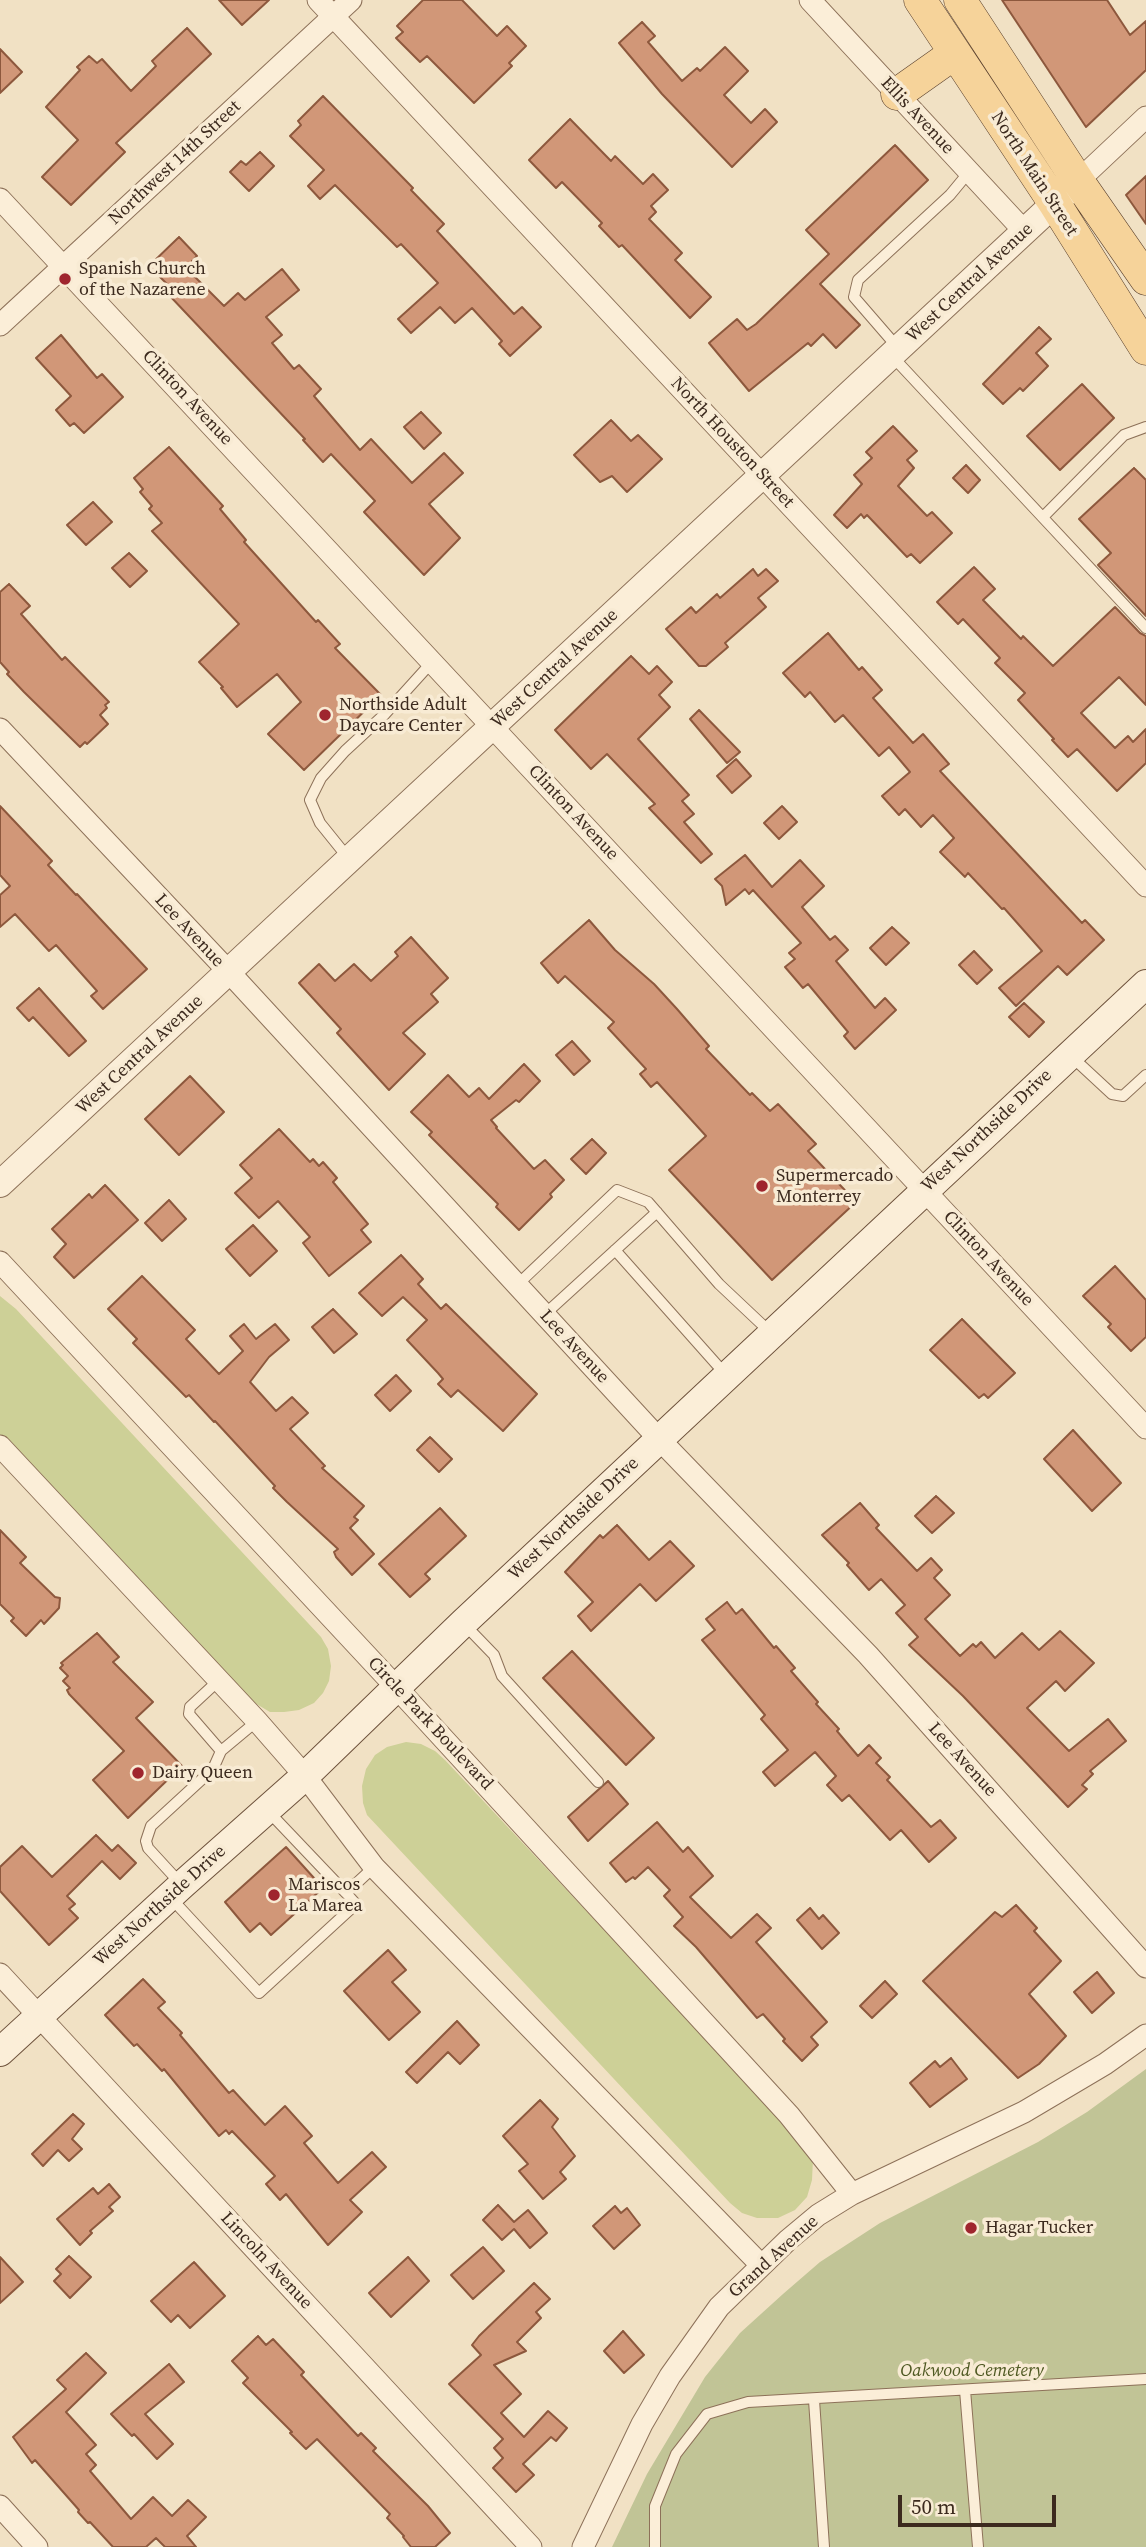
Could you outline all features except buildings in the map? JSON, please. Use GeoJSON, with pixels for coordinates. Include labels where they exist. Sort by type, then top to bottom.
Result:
{"type":"FeatureCollection","features":[{"type":"Feature","properties":{"kind":"main road","name":"North Main Street"},"geometry":{"type":"LineString","coordinates":[[920,0],[1055,204],[1146,349]]}},
{"type":"Feature","properties":{"kind":"main road","name":"North Main Street"},"geometry":{"type":"LineString","coordinates":[[960,0],[1078,181],[1146,278]]}},
{"type":"Feature","properties":{"kind":"main road"},"geometry":{"type":"LineString","coordinates":[[897,94],[955,53]]}},
{"type":"Feature","properties":{"kind":"main road","name":"West Northside Drive"},"geometry":{"type":"LineString","coordinates":[[0,2052],[266,1809],[306,1776],[463,1623],[726,1375],[1146,984]]}},
{"type":"Feature","properties":{"kind":"street","name":"North Houston Street"},"geometry":{"type":"LineString","coordinates":[[318,0],[1146,886]]}},
{"type":"Feature","properties":{"kind":"street","name":"Northwest 14th Street"},"geometry":{"type":"LineString","coordinates":[[0,325],[351,0]]}},
{"type":"Feature","properties":{"kind":"street","name":"Ellis Avenue"},"geometry":{"type":"LineString","coordinates":[[810,0],[1025,232]]}},
{"type":"Feature","properties":{"kind":"street"},"geometry":{"type":"LineString","coordinates":[[1078,181],[1146,117]]}},
{"type":"Feature","properties":{"kind":"street","name":"West Central Avenue"},"geometry":{"type":"LineString","coordinates":[[0,1184],[1078,181]]}},
{"type":"Feature","properties":{"kind":"street","name":"Clinton Avenue"},"geometry":{"type":"LineString","coordinates":[[0,199],[1146,1428]]}},
{"type":"Feature","properties":{"kind":"street","name":"Lee Avenue"},"geometry":{"type":"LineString","coordinates":[[0,729],[229,972],[659,1439],[868,1656],[1146,1967]]}},
{"type":"Feature","properties":{"kind":"street","name":"Circle Park Boulevard"},"geometry":{"type":"LineString","coordinates":[[0,1262],[396,1687],[789,2115],[852,2193]]}},
{"type":"Feature","properties":{"kind":"street"},"geometry":{"type":"LineString","coordinates":[[0,1446],[306,1776],[374,1867],[761,2265]]}},
{"type":"Feature","properties":{"kind":"street","name":"Lincoln Avenue"},"geometry":{"type":"LineString","coordinates":[[0,1974],[531,2547]]}},
{"type":"Feature","properties":{"kind":"street","name":"Grand Avenue"},"geometry":{"type":"LineString","coordinates":[[583,2547],[642,2424],[670,2376],[719,2307],[761,2265],[808,2224],[852,2193],[1024,2112],[1075,2083],[1146,2035]]}},
{"type":"Feature","properties":{"kind":"street"},"geometry":{"type":"LineString","coordinates":[[0,2506],[37,2547]]}},
{"type":"Feature","properties":{"kind":"lane"},"geometry":{"type":"LineString","coordinates":[[969,172],[950,195],[858,280],[854,297],[896,353],[1146,628]]}},
{"type":"Feature","properties":{"kind":"lane"},"geometry":{"type":"LineString","coordinates":[[1044,516],[1124,435],[1146,427]]}},
{"type":"Feature","properties":{"kind":"lane"},"geometry":{"type":"LineString","coordinates":[[349,860],[320,823],[310,800],[321,778],[432,662]]}},
{"type":"Feature","properties":{"kind":"lane"},"geometry":{"type":"LineString","coordinates":[[1069,1055],[1112,1094],[1123,1096],[1146,1075]]}},
{"type":"Feature","properties":{"kind":"lane"},"geometry":{"type":"LineString","coordinates":[[517,1285],[617,1190],[648,1202],[719,1284],[771,1333]]}},
{"type":"Feature","properties":{"kind":"lane"},"geometry":{"type":"LineString","coordinates":[[544,1315],[657,1212]]}},
{"type":"Feature","properties":{"kind":"lane"},"geometry":{"type":"LineString","coordinates":[[615,1250],[726,1375]]}},
{"type":"Feature","properties":{"kind":"lane"},"geometry":{"type":"LineString","coordinates":[[463,1623],[494,1655],[502,1676],[598,1782]]}},
{"type":"Feature","properties":{"kind":"lane"},"geometry":{"type":"LineString","coordinates":[[218,1681],[190,1707],[189,1714],[221,1751]]}},
{"type":"Feature","properties":{"kind":"lane"},"geometry":{"type":"LineString","coordinates":[[257,1721],[221,1751],[213,1769],[151,1826],[146,1841],[176,1891],[259,1993],[356,1904],[266,1809]]}},
{"type":"Feature","properties":{"kind":"lane"},"geometry":{"type":"LineString","coordinates":[[346,1893],[374,1867]]}},
{"type":"Feature","properties":{"kind":"lane"},"geometry":{"type":"LineString","coordinates":[[655,2547],[655,2506],[676,2454],[706,2414],[748,2403],[1146,2379]]}},
{"type":"Feature","properties":{"kind":"lane"},"geometry":{"type":"LineString","coordinates":[[965,2390],[978,2547]]}},
{"type":"Feature","properties":{"kind":"lane"},"geometry":{"type":"LineString","coordinates":[[814,2400],[824,2547]]}},
{"type":"Feature","properties":{"kind":"green space"},"geometry":{"type":"Polygon","coordinates":[[[0,1296],[16,1309],[321,1637],[328,1649],[331,1666],[329,1681],[314,1703],[299,1710],[270,1712],[253,1702],[0,1436],[0,1296]]]}},
{"type":"Feature","properties":{"kind":"green space"},"geometry":{"type":"Polygon","coordinates":[[[406,1742],[421,1744],[445,1760],[800,2139],[813,2159],[812,2180],[807,2197],[795,2210],[778,2218],[757,2218],[742,2213],[730,2203],[367,1815],[362,1786],[366,1769],[375,1755],[387,1747],[406,1742]]]}},
{"type":"Feature","properties":{"kind":"green space","name":"Oakwood Cemetery"},"geometry":{"type":"Polygon","coordinates":[[[1146,2069],[1146,2547],[612,2547],[647,2474],[705,2377],[740,2333],[783,2294],[820,2262],[880,2223],[1038,2142],[1087,2112],[1146,2069]]]}},
{"type":"Feature","properties":{"kind":"place","name":"Spanish Church of the Nazarene"},"geometry":{"type":"Point","coordinates":[65,279]}},
{"type":"Feature","properties":{"kind":"place","name":"Northside Adult Daycare Center"},"geometry":{"type":"Point","coordinates":[325,715]}},
{"type":"Feature","properties":{"kind":"place","name":"Supermercado Monterrey"},"geometry":{"type":"Point","coordinates":[762,1186]}},
{"type":"Feature","properties":{"kind":"place","name":"Dairy Queen"},"geometry":{"type":"Point","coordinates":[138,1773]}},
{"type":"Feature","properties":{"kind":"place","name":"Mariscos La Marea"},"geometry":{"type":"Point","coordinates":[274,1895]}},
{"type":"Feature","properties":{"kind":"place","name":"Hagar Tucker"},"geometry":{"type":"Point","coordinates":[971,2228]}}]}
